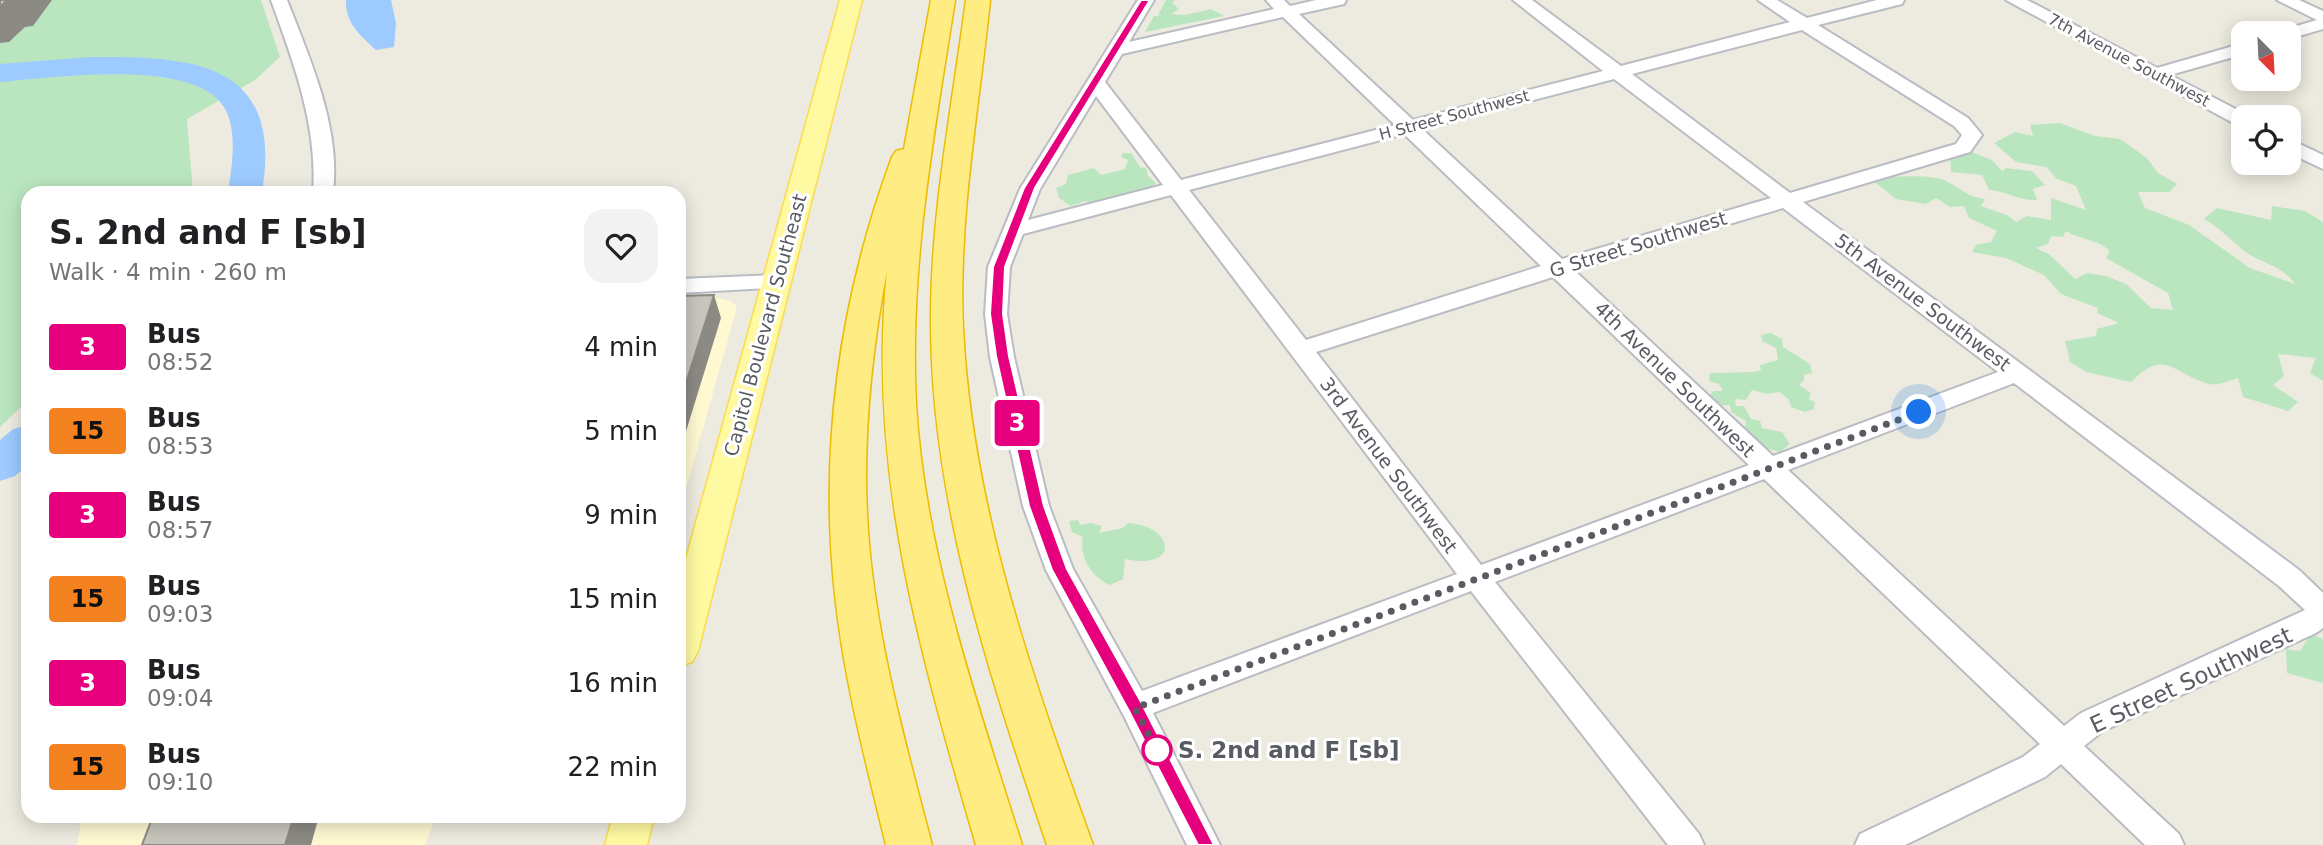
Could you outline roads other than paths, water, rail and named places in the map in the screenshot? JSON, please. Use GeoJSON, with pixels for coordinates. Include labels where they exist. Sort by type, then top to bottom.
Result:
{"type":"FeatureCollection","features":[{"type":"Feature","properties":{"kind":"highway"},"geometry":{"type":"LineString","coordinates":[[943,0],[901,285],[900,405],[915,536],[954,698],[999,845]]}},
{"type":"Feature","properties":{"kind":"highway"},"geometry":{"type":"LineString","coordinates":[[978,0],[949,244],[947,327],[954,434],[983,573],[1022,709],[1070,845]]}},
{"type":"Feature","properties":{"kind":"highway"},"geometry":{"type":"LineString","coordinates":[[909,845],[870,689],[855,594],[849,512],[850,431],[865,306],[887,202],[925,108]]}},
{"type":"Feature","properties":{"kind":"main road","name":"Capitol Boulevard Southeast"},"geometry":{"type":"LineString","coordinates":[[686,624],[851,0]]}},
{"type":"Feature","properties":{"kind":"main road"},"geometry":{"type":"LineString","coordinates":[[626,845],[632,823]]}},
{"type":"Feature","properties":{"kind":"street"},"geometry":{"type":"LineString","coordinates":[[279,0],[296,47],[322,147],[323,186]]}},
{"type":"Feature","properties":{"kind":"street"},"geometry":{"type":"LineString","coordinates":[[1146,0],[1030,188],[999,267],[996,314],[1002,356],[1036,506],[1060,570],[1135,708],[1204,845]]}},
{"type":"Feature","properties":{"kind":"street"},"geometry":{"type":"LineString","coordinates":[[1115,50],[1280,6],[1338,0]]}},
{"type":"Feature","properties":{"kind":"street","name":"5th Avenue Southwest"},"geometry":{"type":"LineString","coordinates":[[1521,0],[2289,578],[2321,608]]}},
{"type":"Feature","properties":{"kind":"street"},"geometry":{"type":"LineString","coordinates":[[1766,0],[1805,24]]}},
{"type":"Feature","properties":{"kind":"street","name":"H Street Southwest"},"geometry":{"type":"LineString","coordinates":[[1013,230],[1896,0]]}},
{"type":"Feature","properties":{"kind":"street","name":"7th Avenue Southwest"},"geometry":{"type":"LineString","coordinates":[[2014,0],[2231,114]]}},
{"type":"Feature","properties":{"kind":"street"},"geometry":{"type":"LineString","coordinates":[[2286,0],[2323,17]]}},
{"type":"Feature","properties":{"kind":"street","name":"4th Avenue Southwest"},"geometry":{"type":"LineString","coordinates":[[1280,6],[2168,845]]}},
{"type":"Feature","properties":{"kind":"street","name":"G Street Southwest"},"geometry":{"type":"LineString","coordinates":[[1301,349],[1557,268],[1963,148],[1972,135],[1961,122],[1805,24]]}},
{"type":"Feature","properties":{"kind":"street"},"geometry":{"type":"LineString","coordinates":[[2301,30],[2323,24]]}},
{"type":"Feature","properties":{"kind":"street"},"geometry":{"type":"LineString","coordinates":[[2155,74],[2231,52]]}},
{"type":"Feature","properties":{"kind":"street","name":"3rd Avenue Southwest"},"geometry":{"type":"LineString","coordinates":[[1095,82],[1476,578],[1688,845]]}},
{"type":"Feature","properties":{"kind":"street"},"geometry":{"type":"LineString","coordinates":[[2301,151],[2323,163]]}},
{"type":"Feature","properties":{"kind":"street"},"geometry":{"type":"LineString","coordinates":[[686,286],[776,282]]}},
{"type":"Feature","properties":{"kind":"street"},"geometry":{"type":"LineString","coordinates":[[1135,708],[2018,373]]}},
{"type":"Feature","properties":{"kind":"street","name":"E Street Southwest"},"geometry":{"type":"LineString","coordinates":[[1871,845],[2034,767],[2064,747],[2092,722],[2306,625],[2318,616],[2321,608]]}},
{"type":"Feature","properties":{"kind":"water"},"geometry":{"type":"Polygon","coordinates":[[[346,0],[391,0],[396,23],[394,47],[376,50],[364,39],[351,22],[346,0]]]}},
{"type":"Feature","properties":{"kind":"waterway"},"geometry":{"type":"LineString","coordinates":[[0,73],[128,66],[164,68],[196,75],[222,85],[238,102],[246,124],[248,158],[246,186]]}},
{"type":"Feature","properties":{"kind":"waterway"},"geometry":{"type":"LineString","coordinates":[[0,465],[21,446]]}},
{"type":"Feature","properties":{"kind":"place","name":"S. 2nd and F [sb]"},"geometry":{"type":"Point","coordinates":[1157,750]}}]}
